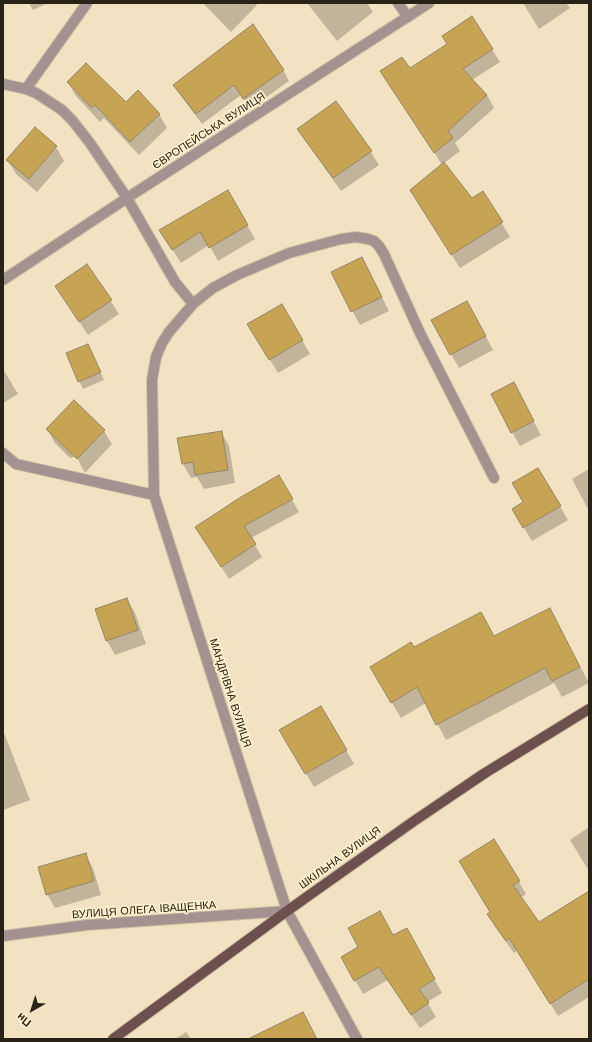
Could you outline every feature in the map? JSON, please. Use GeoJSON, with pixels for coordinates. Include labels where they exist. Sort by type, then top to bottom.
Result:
{"type":"FeatureCollection","features":[{"type":"Feature","properties":{"kind":"main road","name":"ШКІЛЬНА ВУЛИЦЯ"},"geometry":{"type":"LineString","coordinates":[[113,1039],[287,911],[420,816],[485,773],[589,709]]}},
{"type":"Feature","properties":{"kind":"street"},"geometry":{"type":"LineString","coordinates":[[26,89],[87,3]]}},
{"type":"Feature","properties":{"kind":"street"},"geometry":{"type":"LineString","coordinates":[[398,3],[408,17]]}},
{"type":"Feature","properties":{"kind":"street","name":"ЄВРОПЕЙСЬКА ВУЛИЦЯ"},"geometry":{"type":"LineString","coordinates":[[3,280],[429,3]]}},
{"type":"Feature","properties":{"kind":"street"},"geometry":{"type":"LineString","coordinates":[[3,84],[26,89],[36,93],[62,110],[72,120],[90,143],[127,198],[165,266],[175,282],[193,304]]}},
{"type":"Feature","properties":{"kind":"street","name":"МАНДРІВНА ВУЛИЦЯ"},"geometry":{"type":"LineString","coordinates":[[356,1039],[287,911],[154,495],[151,396],[153,366],[158,350],[169,332],[193,304],[213,288],[231,278],[289,253],[341,239],[356,237],[374,241],[384,254],[420,333],[494,478]]}},
{"type":"Feature","properties":{"kind":"street"},"geometry":{"type":"LineString","coordinates":[[3,453],[16,464],[154,495]]}},
{"type":"Feature","properties":{"kind":"street","name":"ВУЛИЦЯ ОЛЕГА ІВАЩЕНКА"},"geometry":{"type":"LineString","coordinates":[[3,936],[87,925],[287,911]]}},
{"type":"Feature","properties":{"kind":"building"},"geometry":{"type":"Polygon","coordinates":[[[472,16],[493,49],[463,69],[487,95],[448,131],[453,138],[434,153],[380,71],[402,57],[410,68],[447,44],[442,36],[472,16]]]}},
{"type":"Feature","properties":{"kind":"building"},"geometry":{"type":"Polygon","coordinates":[[[253,24],[284,70],[243,99],[234,85],[196,114],[173,85],[253,24]]]}},
{"type":"Feature","properties":{"kind":"building"},"geometry":{"type":"Polygon","coordinates":[[[86,63],[126,102],[138,90],[160,114],[130,142],[95,105],[92,108],[67,82],[86,63]]]}},
{"type":"Feature","properties":{"kind":"building"},"geometry":{"type":"Polygon","coordinates":[[[336,101],[372,151],[333,178],[297,129],[336,101]]]}},
{"type":"Feature","properties":{"kind":"building"},"geometry":{"type":"Polygon","coordinates":[[[35,127],[57,146],[29,179],[6,160],[35,127]]]}},
{"type":"Feature","properties":{"kind":"building"},"geometry":{"type":"Polygon","coordinates":[[[444,162],[472,198],[483,191],[503,222],[451,255],[410,190],[444,162]]]}},
{"type":"Feature","properties":{"kind":"building"},"geometry":{"type":"Polygon","coordinates":[[[228,190],[248,225],[209,248],[200,232],[172,250],[159,230],[228,190]]]}},
{"type":"Feature","properties":{"kind":"building"},"geometry":{"type":"Polygon","coordinates":[[[362,257],[382,297],[351,312],[331,272],[362,257]]]}},
{"type":"Feature","properties":{"kind":"building"},"geometry":{"type":"Polygon","coordinates":[[[87,264],[112,300],[79,322],[55,286],[87,264]]]}},
{"type":"Feature","properties":{"kind":"building"},"geometry":{"type":"Polygon","coordinates":[[[467,301],[486,336],[450,355],[431,320],[467,301]]]}},
{"type":"Feature","properties":{"kind":"building"},"geometry":{"type":"Polygon","coordinates":[[[282,304],[303,340],[269,360],[247,324],[282,304]]]}},
{"type":"Feature","properties":{"kind":"building"},"geometry":{"type":"Polygon","coordinates":[[[88,344],[101,372],[78,382],[66,353],[88,344]]]}},
{"type":"Feature","properties":{"kind":"building"},"geometry":{"type":"Polygon","coordinates":[[[514,382],[534,421],[511,433],[491,394],[514,382]]]}},
{"type":"Feature","properties":{"kind":"building"},"geometry":{"type":"Polygon","coordinates":[[[74,400],[105,430],[77,459],[46,429],[74,400]]]}},
{"type":"Feature","properties":{"kind":"building"},"geometry":{"type":"Polygon","coordinates":[[[222,431],[228,470],[195,475],[193,462],[182,464],[177,438],[222,431]]]}},
{"type":"Feature","properties":{"kind":"building"},"geometry":{"type":"Polygon","coordinates":[[[538,468],[561,506],[523,528],[512,509],[523,502],[512,483],[538,468]]]}},
{"type":"Feature","properties":{"kind":"building"},"geometry":{"type":"Polygon","coordinates":[[[279,475],[293,499],[244,526],[256,544],[221,567],[195,527],[241,497],[279,475]]]}},
{"type":"Feature","properties":{"kind":"building"},"geometry":{"type":"Polygon","coordinates":[[[127,598],[138,630],[106,641],[95,609],[127,598]]]}},
{"type":"Feature","properties":{"kind":"building"},"geometry":{"type":"Polygon","coordinates":[[[550,608],[580,667],[552,681],[545,668],[436,725],[417,687],[391,703],[370,667],[411,642],[414,647],[481,612],[494,636],[550,608]]]}},
{"type":"Feature","properties":{"kind":"building"},"geometry":{"type":"Polygon","coordinates":[[[321,706],[347,750],[305,774],[279,730],[321,706]]]}},
{"type":"Feature","properties":{"kind":"building"},"geometry":{"type":"Polygon","coordinates":[[[494,839],[520,881],[513,885],[539,922],[589,891],[589,979],[550,1004],[509,938],[506,941],[487,914],[490,912],[459,861],[494,839]]]}},
{"type":"Feature","properties":{"kind":"building"},"geometry":{"type":"Polygon","coordinates":[[[86,853],[94,881],[46,895],[38,867],[86,853]]]}},
{"type":"Feature","properties":{"kind":"building"},"geometry":{"type":"Polygon","coordinates":[[[380,911],[393,935],[407,928],[435,979],[419,989],[429,1003],[411,1015],[379,967],[354,981],[341,957],[358,947],[348,928],[380,911]]]}},
{"type":"Feature","properties":{"kind":"building"},"geometry":{"type":"Polygon","coordinates":[[[303,1012],[317,1039],[248,1039],[303,1012]]]}}]}
